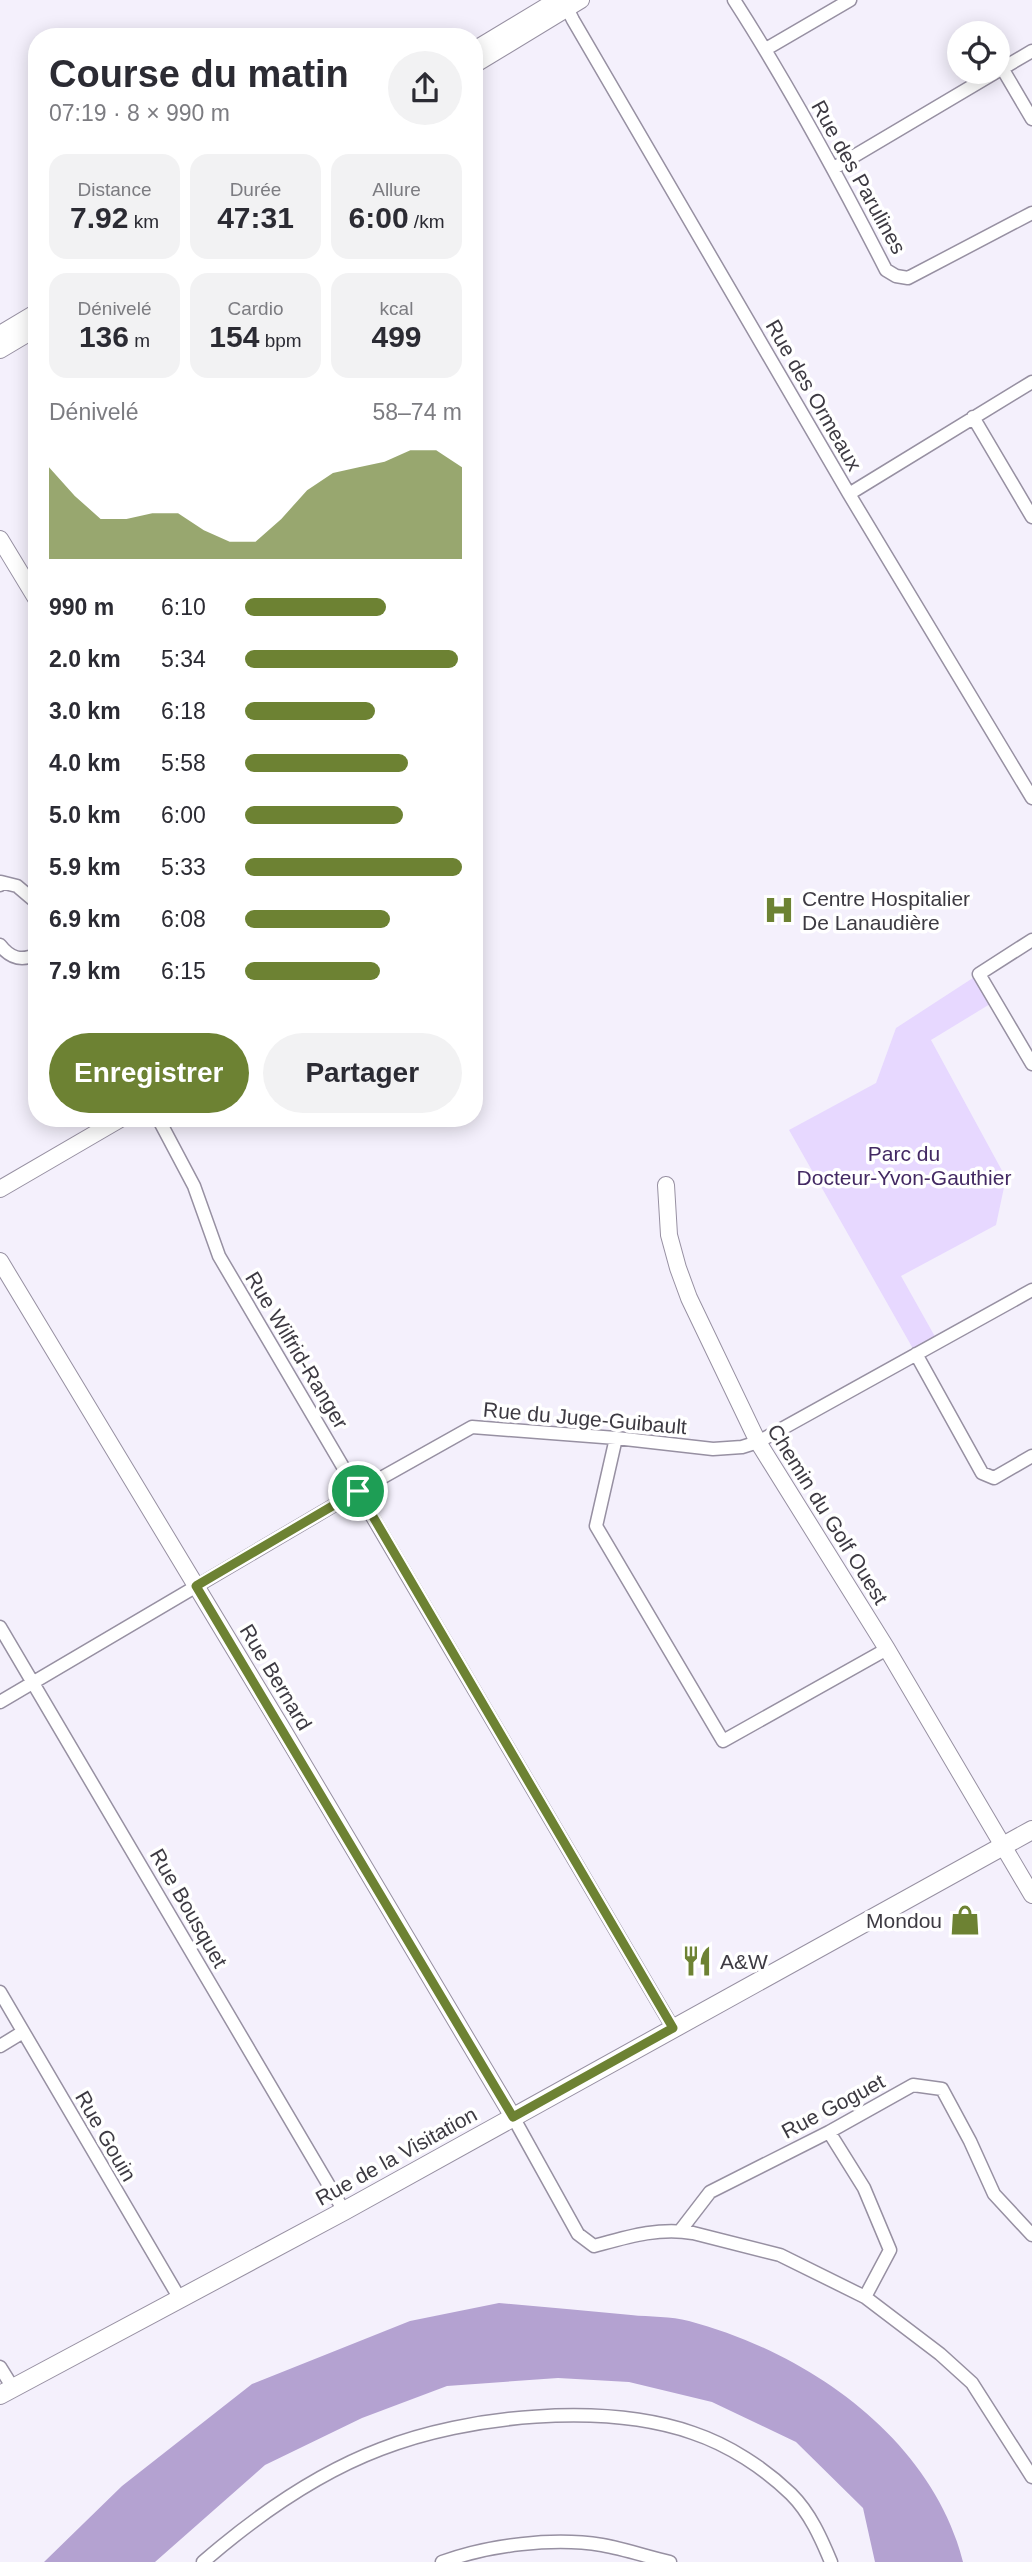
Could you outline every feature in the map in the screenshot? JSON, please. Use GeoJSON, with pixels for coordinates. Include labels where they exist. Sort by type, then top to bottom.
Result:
{"type":"FeatureCollection","features":[{"type":"Feature","properties":{"kind":"main road","name":"Rue de la Visitation"},"geometry":{"type":"LineString","coordinates":[[6,2391],[344,2211],[1032,1830]]}},
{"type":"Feature","properties":{"kind":"street","name":"Rue des Parulines"},"geometry":{"type":"LineString","coordinates":[[734,0],[766,49],[834,168],[886,270],[908,278],[1032,213]]}},
{"type":"Feature","properties":{"kind":"street"},"geometry":{"type":"LineString","coordinates":[[766,49],[850,0]]}},
{"type":"Feature","properties":{"kind":"street"},"geometry":{"type":"LineString","coordinates":[[483,45],[566,2]]}},
{"type":"Feature","properties":{"kind":"street"},"geometry":{"type":"LineString","coordinates":[[483,59],[566,2]]}},
{"type":"Feature","properties":{"kind":"street","name":"Rue des Ormeaux"},"geometry":{"type":"LineString","coordinates":[[566,2],[849,494],[1032,798]]}},
{"type":"Feature","properties":{"kind":"street"},"geometry":{"type":"LineString","coordinates":[[1010,63],[1032,51]]}},
{"type":"Feature","properties":{"kind":"street"},"geometry":{"type":"LineString","coordinates":[[834,168],[975,84]]}},
{"type":"Feature","properties":{"kind":"street"},"geometry":{"type":"LineString","coordinates":[[1008,84],[1032,119]]}},
{"type":"Feature","properties":{"kind":"street"},"geometry":{"type":"LineString","coordinates":[[0,334],[28,317]]}},
{"type":"Feature","properties":{"kind":"street"},"geometry":{"type":"LineString","coordinates":[[0,350],[28,333]]}},
{"type":"Feature","properties":{"kind":"street"},"geometry":{"type":"LineString","coordinates":[[849,494],[1032,382]]}},
{"type":"Feature","properties":{"kind":"street"},"geometry":{"type":"LineString","coordinates":[[973,417],[1032,517]]}},
{"type":"Feature","properties":{"kind":"street"},"geometry":{"type":"LineString","coordinates":[[0,539],[28,585]]}},
{"type":"Feature","properties":{"kind":"street"},"geometry":{"type":"LineString","coordinates":[[0,882],[17,886],[28,896]]}},
{"type":"Feature","properties":{"kind":"street"},"geometry":{"type":"LineString","coordinates":[[1032,940],[979,974],[1032,1064]]}},
{"type":"Feature","properties":{"kind":"street"},"geometry":{"type":"LineString","coordinates":[[0,945],[13,958],[28,958]]}},
{"type":"Feature","properties":{"kind":"street"},"geometry":{"type":"LineString","coordinates":[[0,1189],[107,1127]]}},
{"type":"Feature","properties":{"kind":"street","name":"Rue Wilfrid-Ranger"},"geometry":{"type":"LineString","coordinates":[[163,1127],[194,1186],[219,1256],[673,2028]]}},
{"type":"Feature","properties":{"kind":"street","name":"Chemin du Golf Ouest"},"geometry":{"type":"LineString","coordinates":[[666,1185],[669,1235],[688,1298],[758,1442],[887,1649],[1032,1895]]}},
{"type":"Feature","properties":{"kind":"street","name":"Rue Bernard"},"geometry":{"type":"LineString","coordinates":[[0,1261],[513,2117]]}},
{"type":"Feature","properties":{"kind":"street","name":"Rue du Juge-Guibault"},"geometry":{"type":"LineString","coordinates":[[0,1702],[472,1427],[616,1438],[713,1450],[742,1447],[758,1442],[1032,1290]]}},
{"type":"Feature","properties":{"kind":"street"},"geometry":{"type":"LineString","coordinates":[[916,1354],[982,1473],[994,1478],[1032,1456]]}},
{"type":"Feature","properties":{"kind":"street"},"geometry":{"type":"LineString","coordinates":[[616,1438],[596,1526],[723,1741],[887,1649]]}},
{"type":"Feature","properties":{"kind":"street","name":"Rue Bousquet"},"geometry":{"type":"LineString","coordinates":[[0,1627],[344,2211]]}},
{"type":"Feature","properties":{"kind":"street","name":"Rue Gouin"},"geometry":{"type":"LineString","coordinates":[[0,1992],[180,2300]]}},
{"type":"Feature","properties":{"kind":"street"},"geometry":{"type":"LineString","coordinates":[[0,2046],[23,2032]]}},
{"type":"Feature","properties":{"kind":"street","name":"Rue Goguet"},"geometry":{"type":"LineString","coordinates":[[680,2231],[710,2192],[830,2132],[913,2085],[942,2089],[994,2194],[1032,2235]]}},
{"type":"Feature","properties":{"kind":"street"},"geometry":{"type":"LineString","coordinates":[[513,2117],[578,2234],[594,2246],[644,2232],[680,2231],[780,2255],[865,2297],[940,2354],[972,2383],[1031,2474]]}},
{"type":"Feature","properties":{"kind":"street"},"geometry":{"type":"LineString","coordinates":[[830,2132],[864,2188],[890,2250],[865,2297]]}},
{"type":"Feature","properties":{"kind":"street"},"geometry":{"type":"LineString","coordinates":[[0,2367],[6,2391]]}},
{"type":"Feature","properties":{"kind":"street"},"geometry":{"type":"LineString","coordinates":[[203,2562],[281,2501],[336,2469],[381,2448],[465,2425],[508,2418],[588,2416],[692,2432],[731,2449],[792,2495],[807,2514],[831,2562]]}},
{"type":"Feature","properties":{"kind":"street"},"geometry":{"type":"LineString","coordinates":[[442,2562],[457,2556],[545,2542],[601,2545],[670,2562]]}},
{"type":"Feature","properties":{"kind":"green space","name":"Parc du Docteur-Yvon-Gauthier"},"geometry":{"type":"Polygon","coordinates":[[[979,974],[995,1001],[931,1040],[1006,1178],[996,1225],[901,1276],[938,1342],[916,1354],[789,1130],[876,1083],[896,1028],[979,974]]]}},
{"type":"Feature","properties":{"kind":"shaded area"},"geometry":{"type":"Polygon","coordinates":[[[499,2303],[682,2319],[733,2335],[777,2354],[819,2378],[859,2407],[894,2439],[924,2476],[947,2517],[963,2562],[875,2562],[863,2508],[796,2442],[712,2402],[629,2382],[558,2378],[447,2386],[362,2418],[265,2465],[155,2562],[44,2562],[122,2486],[252,2384],[410,2321],[499,2303]]]}},
{"type":"Feature","properties":{"kind":"place","name":"Centre Hospitalier De Lanaudière"},"geometry":{"type":"Point","coordinates":[779,910]}},
{"type":"Feature","properties":{"kind":"place","name":"Mondou"},"geometry":{"type":"Point","coordinates":[965,1920]}},
{"type":"Feature","properties":{"kind":"place","name":"A&W"},"geometry":{"type":"Point","coordinates":[697,1961]}},
{"type":"Feature","properties":{"kind":"route"},"geometry":{"type":"LineString","coordinates":[[358,1491],[673,2028],[513,2117],[196,1586],[358,1491]]}}]}
